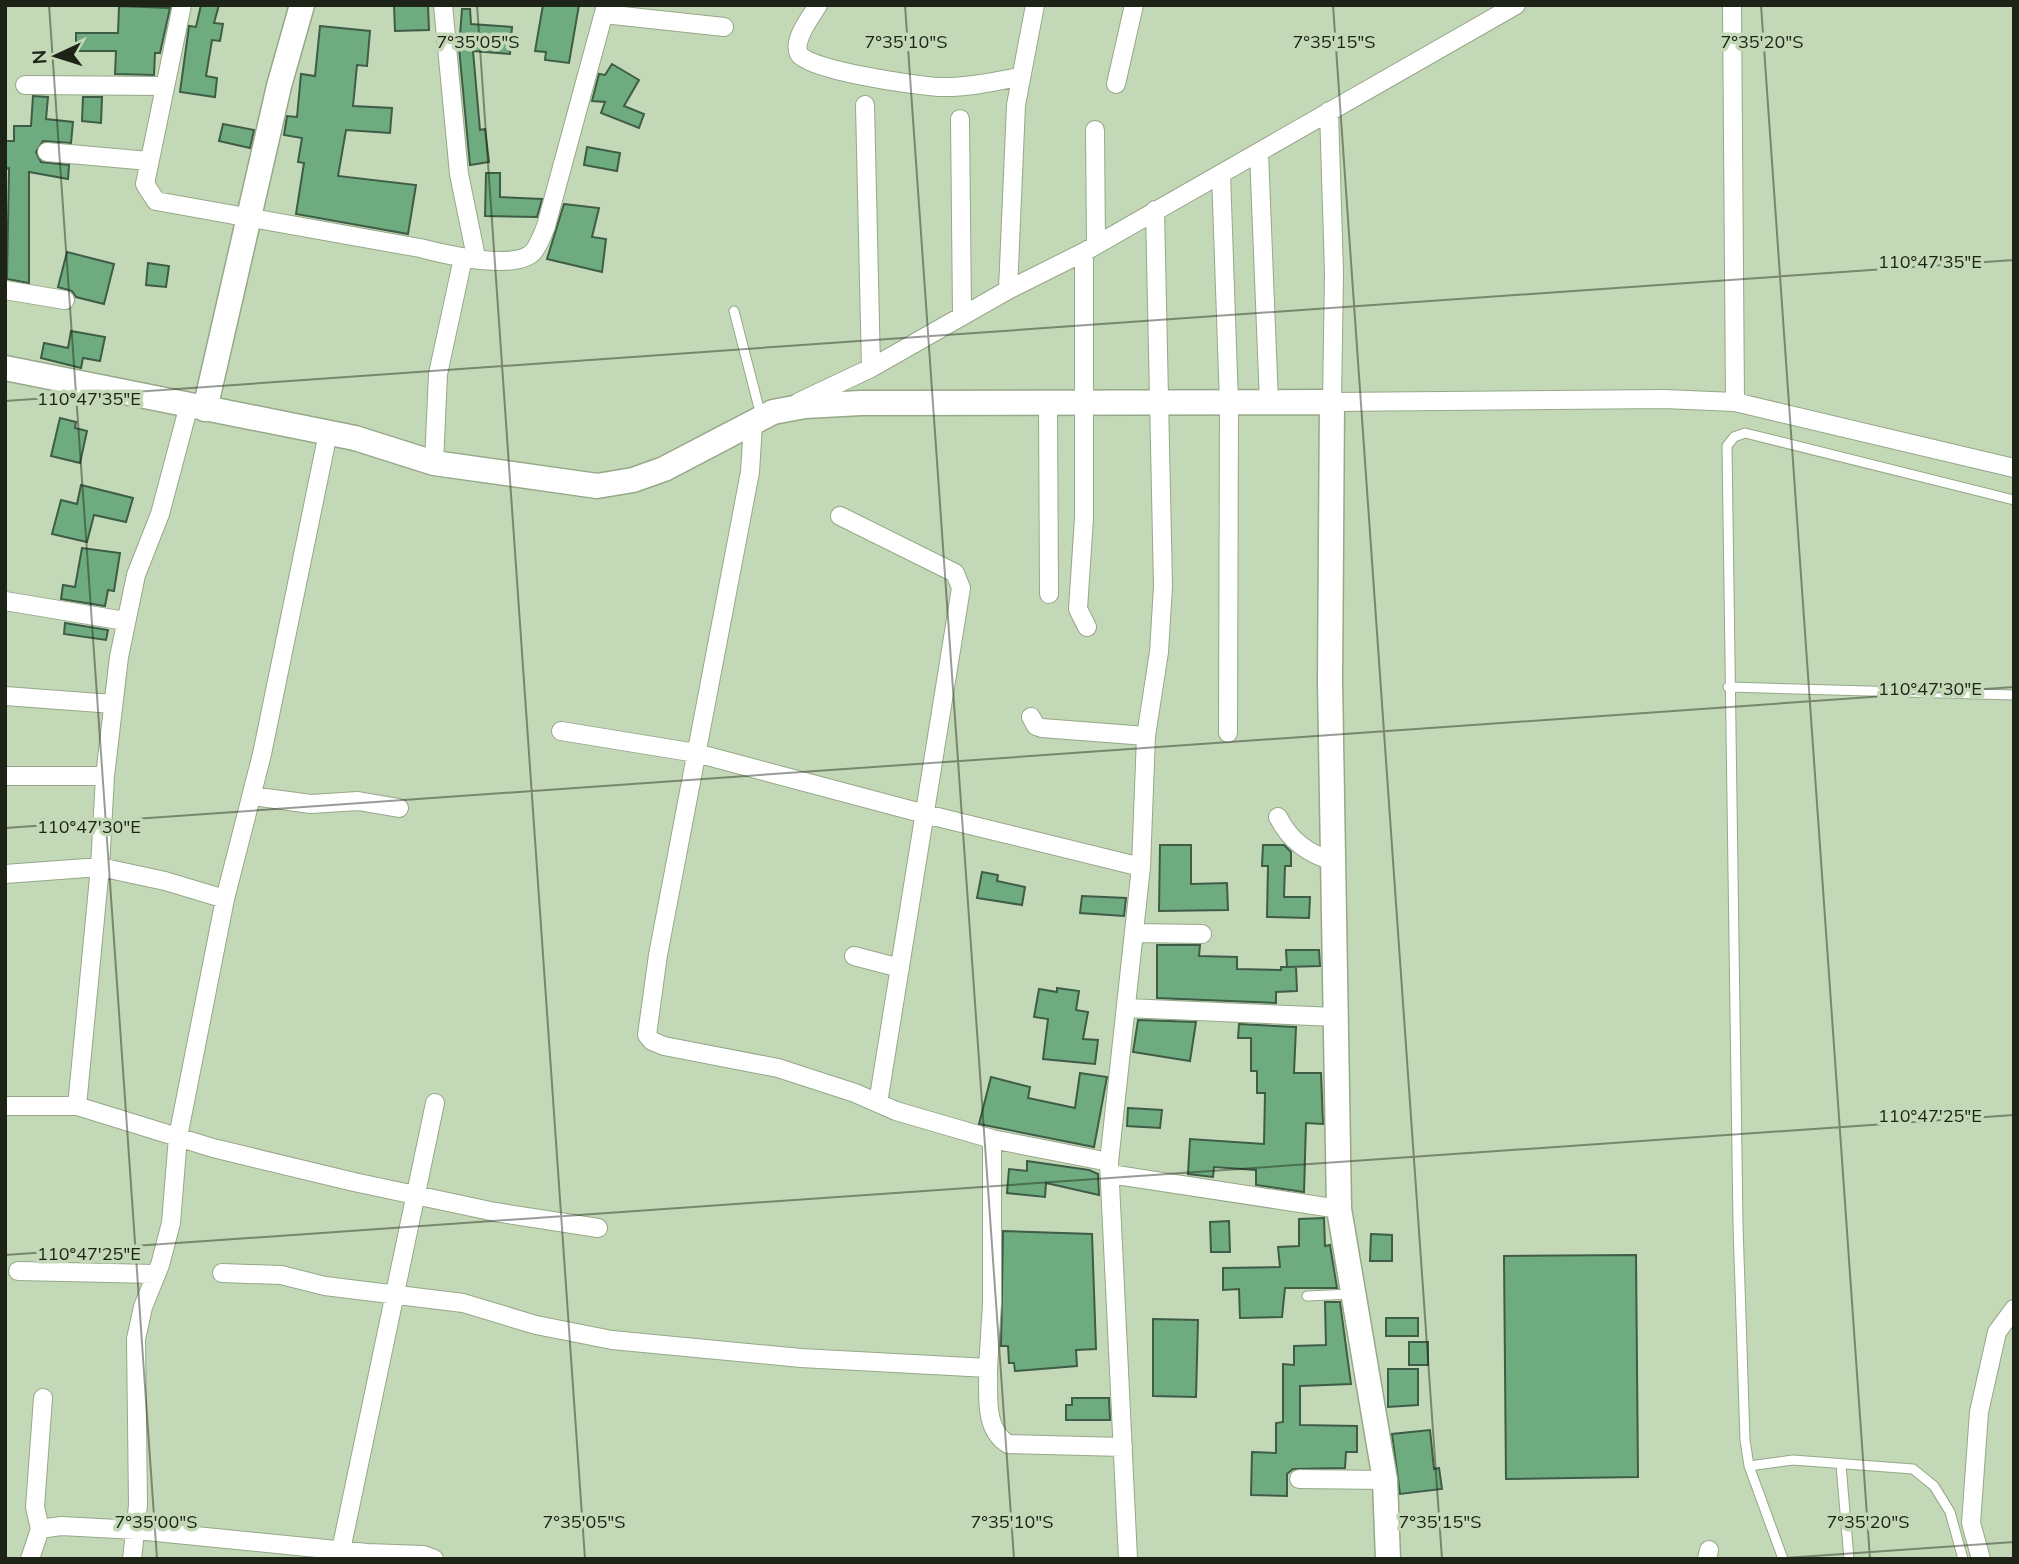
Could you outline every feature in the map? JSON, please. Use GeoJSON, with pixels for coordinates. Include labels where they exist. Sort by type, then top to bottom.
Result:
{"type":"FeatureCollection","features":[{"type":"Feature","properties":{"kind":"street"},"geometry":{"type":"LineString","coordinates":[[182,5],[145,184],[156,201],[469,258],[521,260],[534,252],[547,226],[605,10],[724,27]]}},
{"type":"Feature","properties":{"kind":"street"},"geometry":{"type":"LineString","coordinates":[[77,1106],[100,867],[105,776],[125,621],[136,575],[197,407],[249,217],[279,86],[302,5]]}},
{"type":"Feature","properties":{"kind":"street"},"geometry":{"type":"LineString","coordinates":[[443,5],[469,258],[438,374],[444,465]]}},
{"type":"Feature","properties":{"kind":"street"},"geometry":{"type":"LineString","coordinates":[[818,5],[797,43],[798,51],[806,61],[884,80],[939,87],[1019,79]]}},
{"type":"Feature","properties":{"kind":"street"},"geometry":{"type":"LineString","coordinates":[[1008,290],[1016,105],[1035,5]]}},
{"type":"Feature","properties":{"kind":"street"},"geometry":{"type":"LineString","coordinates":[[1116,84],[1135,5]]}},
{"type":"Feature","properties":{"kind":"street"},"geometry":{"type":"LineString","coordinates":[[5,368],[381,444],[444,465],[597,486],[612,484],[664,469],[757,421],[871,368],[962,314],[1090,249],[1516,5]]}},
{"type":"Feature","properties":{"kind":"street"},"geometry":{"type":"LineString","coordinates":[[1732,5],[1735,402]]}},
{"type":"Feature","properties":{"kind":"street"},"geometry":{"type":"LineString","coordinates":[[25,85],[165,86]]}},
{"type":"Feature","properties":{"kind":"street"},"geometry":{"type":"LineString","coordinates":[[865,104],[871,368]]}},
{"type":"Feature","properties":{"kind":"street"},"geometry":{"type":"LineString","coordinates":[[1329,111],[1334,272],[1330,681],[1339,1209],[1385,1480],[1388,1559]]}},
{"type":"Feature","properties":{"kind":"street"},"geometry":{"type":"LineString","coordinates":[[960,118],[962,314]]}},
{"type":"Feature","properties":{"kind":"street"},"geometry":{"type":"LineString","coordinates":[[1087,627],[1078,609],[1084,518],[1085,403],[1095,130]]}},
{"type":"Feature","properties":{"kind":"street"},"geometry":{"type":"LineString","coordinates":[[47,152],[149,161]]}},
{"type":"Feature","properties":{"kind":"street"},"geometry":{"type":"LineString","coordinates":[[1259,153],[1269,403]]}},
{"type":"Feature","properties":{"kind":"street"},"geometry":{"type":"LineString","coordinates":[[1221,174],[1229,403],[1228,733]]}},
{"type":"Feature","properties":{"kind":"street"},"geometry":{"type":"LineString","coordinates":[[1128,1559],[1110,1168],[1140,867],[1146,736],[1159,652],[1163,586],[1155,210]]}},
{"type":"Feature","properties":{"kind":"street"},"geometry":{"type":"LineString","coordinates":[[5,290],[65,300]]}},
{"type":"Feature","properties":{"kind":"street"},"geometry":{"type":"LineString","coordinates":[[788,408],[861,404],[1048,405],[1664,399],[1735,402],[2014,468]]}},
{"type":"Feature","properties":{"kind":"street"},"geometry":{"type":"LineString","coordinates":[[1048,405],[1049,594]]}},
{"type":"Feature","properties":{"kind":"street"},"geometry":{"type":"LineString","coordinates":[[757,421],[748,484],[658,955],[648,1035],[652,1041],[664,1046],[778,1068],[916,1118],[1110,1168],[1339,1209]]}},
{"type":"Feature","properties":{"kind":"street"},"geometry":{"type":"LineString","coordinates":[[132,1559],[136,1530],[136,1339],[143,1307],[171,1223],[178,1137],[225,900],[252,796],[328,433]]}},
{"type":"Feature","properties":{"kind":"street"},"geometry":{"type":"LineString","coordinates":[[839,516],[955,573],[961,581],[878,1102]]}},
{"type":"Feature","properties":{"kind":"street"},"geometry":{"type":"LineString","coordinates":[[5,601],[125,621]]}},
{"type":"Feature","properties":{"kind":"street"},"geometry":{"type":"LineString","coordinates":[[5,696],[113,704]]}},
{"type":"Feature","properties":{"kind":"street"},"geometry":{"type":"LineString","coordinates":[[1031,717],[1036,726],[1042,728],[1146,736]]}},
{"type":"Feature","properties":{"kind":"street"},"geometry":{"type":"LineString","coordinates":[[561,731],[696,753],[925,814],[1140,867]]}},
{"type":"Feature","properties":{"kind":"street"},"geometry":{"type":"LineString","coordinates":[[5,776],[105,776]]}},
{"type":"Feature","properties":{"kind":"street"},"geometry":{"type":"LineString","coordinates":[[252,796],[311,804],[358,801],[399,808]]}},
{"type":"Feature","properties":{"kind":"street"},"geometry":{"type":"LineString","coordinates":[[1278,817],[1285,831],[1299,845],[1313,855],[1334,861]]}},
{"type":"Feature","properties":{"kind":"street"},"geometry":{"type":"LineString","coordinates":[[5,874],[100,867],[165,881],[225,900]]}},
{"type":"Feature","properties":{"kind":"street"},"geometry":{"type":"LineString","coordinates":[[1134,933],[1202,934]]}},
{"type":"Feature","properties":{"kind":"street"},"geometry":{"type":"LineString","coordinates":[[854,956],[900,968]]}},
{"type":"Feature","properties":{"kind":"street"},"geometry":{"type":"LineString","coordinates":[[1126,1008],[1336,1017]]}},
{"type":"Feature","properties":{"kind":"street"},"geometry":{"type":"LineString","coordinates":[[341,1550],[435,1103]]}},
{"type":"Feature","properties":{"kind":"street"},"geometry":{"type":"LineString","coordinates":[[5,1106],[77,1106],[178,1137],[341,1179],[495,1212],[598,1228]]}},
{"type":"Feature","properties":{"kind":"street"},"geometry":{"type":"LineString","coordinates":[[992,1139],[992,1303],[988,1368],[990,1422],[998,1437],[1008,1444],[1123,1447]]}},
{"type":"Feature","properties":{"kind":"street"},"geometry":{"type":"LineString","coordinates":[[19,1271],[155,1274]]}},
{"type":"Feature","properties":{"kind":"street"},"geometry":{"type":"LineString","coordinates":[[222,1273],[281,1275],[325,1286],[463,1303],[545,1327],[612,1340],[801,1358],[988,1368]]}},
{"type":"Feature","properties":{"kind":"street"},"geometry":{"type":"LineString","coordinates":[[1981,1559],[1970,1523],[1979,1412],[1997,1332],[2014,1309]]}},
{"type":"Feature","properties":{"kind":"street"},"geometry":{"type":"LineString","coordinates":[[30,1559],[40,1529],[35,1507],[43,1398]]}},
{"type":"Feature","properties":{"kind":"street"},"geometry":{"type":"LineString","coordinates":[[1299,1479],[1385,1480]]}},
{"type":"Feature","properties":{"kind":"street"},"geometry":{"type":"LineString","coordinates":[[40,1529],[61,1526],[136,1530],[341,1550],[423,1555],[435,1559]]}},
{"type":"Feature","properties":{"kind":"lane"},"geometry":{"type":"LineString","coordinates":[[734,311],[757,421]]}},
{"type":"Feature","properties":{"kind":"lane"},"geometry":{"type":"LineString","coordinates":[[1783,1559],[1749,1466],[1745,1440],[1728,687],[1727,446],[1734,436],[1745,433],[2014,500]]}},
{"type":"Feature","properties":{"kind":"lane"},"geometry":{"type":"LineString","coordinates":[[1728,687],[2014,695]]}},
{"type":"Feature","properties":{"kind":"lane"},"geometry":{"type":"LineString","coordinates":[[1307,1296],[1353,1294]]}},
{"type":"Feature","properties":{"kind":"lane"},"geometry":{"type":"LineString","coordinates":[[1749,1466],[1793,1460],[1913,1469],[1922,1475],[1950,1512],[1963,1559]]}},
{"type":"Feature","properties":{"kind":"lane"},"geometry":{"type":"LineString","coordinates":[[1841,1465],[1849,1559]]}},
{"type":"Feature","properties":{"kind":"building"},"geometry":{"type":"Polygon","coordinates":[[[201,5],[219,5],[214,23],[223,24],[220,41],[212,40],[206,76],[217,78],[215,97],[180,92],[189,26],[196,27],[201,5]]]}},
{"type":"Feature","properties":{"kind":"building"},"geometry":{"type":"Polygon","coordinates":[[[394,5],[428,5],[429,30],[395,31],[394,5]]]}},
{"type":"Feature","properties":{"kind":"building"},"geometry":{"type":"Polygon","coordinates":[[[543,5],[579,5],[569,63],[545,60],[546,52],[535,51],[543,5]]]}},
{"type":"Feature","properties":{"kind":"building"},"geometry":{"type":"Polygon","coordinates":[[[119,6],[170,8],[160,53],[155,53],[154,75],[115,74],[116,51],[76,51],[76,33],[118,33],[119,6]]]}},
{"type":"Feature","properties":{"kind":"building"},"geometry":{"type":"Polygon","coordinates":[[[462,9],[470,9],[471,24],[512,27],[510,54],[473,51],[480,130],[485,129],[489,162],[470,165],[459,48],[462,9]]]}},
{"type":"Feature","properties":{"kind":"building"},"geometry":{"type":"Polygon","coordinates":[[[320,26],[370,31],[367,66],[357,65],[353,106],[392,108],[390,133],[346,130],[338,176],[416,185],[408,234],[296,214],[304,163],[298,162],[302,138],[284,135],[287,116],[297,117],[301,74],[315,76],[320,26]]]}},
{"type":"Feature","properties":{"kind":"building"},"geometry":{"type":"Polygon","coordinates":[[[612,64],[639,80],[624,106],[644,114],[639,128],[601,113],[605,102],[592,101],[599,74],[605,75],[612,64]]]}},
{"type":"Feature","properties":{"kind":"building"},"geometry":{"type":"Polygon","coordinates":[[[33,96],[48,97],[46,119],[73,122],[71,143],[43,141],[36,152],[41,162],[69,165],[68,179],[29,172],[29,283],[7,279],[9,168],[5,169],[5,141],[14,141],[14,126],[31,126],[33,96]]]}},
{"type":"Feature","properties":{"kind":"building"},"geometry":{"type":"Polygon","coordinates":[[[83,97],[102,97],[101,123],[82,121],[83,97]]]}},
{"type":"Feature","properties":{"kind":"building"},"geometry":{"type":"Polygon","coordinates":[[[223,124],[254,130],[250,148],[219,141],[223,124]]]}},
{"type":"Feature","properties":{"kind":"building"},"geometry":{"type":"Polygon","coordinates":[[[587,147],[620,153],[617,171],[584,165],[587,147]]]}},
{"type":"Feature","properties":{"kind":"building"},"geometry":{"type":"Polygon","coordinates":[[[486,173],[500,173],[500,197],[542,199],[537,217],[485,216],[486,173]]]}},
{"type":"Feature","properties":{"kind":"building"},"geometry":{"type":"Polygon","coordinates":[[[564,204],[599,208],[592,237],[606,239],[602,272],[547,259],[564,204]]]}},
{"type":"Feature","properties":{"kind":"building"},"geometry":{"type":"Polygon","coordinates":[[[67,252],[114,264],[104,304],[76,297],[72,291],[58,287],[67,252]]]}},
{"type":"Feature","properties":{"kind":"building"},"geometry":{"type":"Polygon","coordinates":[[[148,263],[169,266],[166,287],[146,285],[148,263]]]}},
{"type":"Feature","properties":{"kind":"building"},"geometry":{"type":"Polygon","coordinates":[[[71,331],[105,337],[100,361],[83,358],[81,368],[41,358],[44,343],[68,348],[71,331]]]}},
{"type":"Feature","properties":{"kind":"building"},"geometry":{"type":"Polygon","coordinates":[[[60,418],[76,422],[75,428],[87,431],[80,463],[51,456],[60,418]]]}},
{"type":"Feature","properties":{"kind":"building"},"geometry":{"type":"Polygon","coordinates":[[[81,485],[133,498],[126,522],[94,515],[87,542],[52,534],[61,500],[77,504],[81,485]]]}},
{"type":"Feature","properties":{"kind":"building"},"geometry":{"type":"Polygon","coordinates":[[[82,548],[120,553],[114,591],[108,590],[105,606],[61,599],[63,585],[75,587],[82,548]]]}},
{"type":"Feature","properties":{"kind":"building"},"geometry":{"type":"Polygon","coordinates":[[[65,623],[108,630],[106,640],[64,634],[65,623]]]}},
{"type":"Feature","properties":{"kind":"building"},"geometry":{"type":"Polygon","coordinates":[[[1160,845],[1191,845],[1191,884],[1227,883],[1228,910],[1159,911],[1160,845]]]}},
{"type":"Feature","properties":{"kind":"building"},"geometry":{"type":"Polygon","coordinates":[[[1263,845],[1284,845],[1291,852],[1291,866],[1285,866],[1284,897],[1310,897],[1309,918],[1267,917],[1268,866],[1262,866],[1263,845]]]}},
{"type":"Feature","properties":{"kind":"building"},"geometry":{"type":"Polygon","coordinates":[[[982,872],[998,875],[997,881],[1025,887],[1022,905],[977,898],[982,872]]]}},
{"type":"Feature","properties":{"kind":"building"},"geometry":{"type":"Polygon","coordinates":[[[1082,896],[1126,898],[1124,916],[1080,913],[1082,896]]]}},
{"type":"Feature","properties":{"kind":"building"},"geometry":{"type":"Polygon","coordinates":[[[1157,945],[1200,945],[1199,956],[1237,957],[1237,969],[1281,970],[1281,967],[1296,967],[1297,991],[1276,992],[1276,1003],[1157,998],[1157,945]]]}},
{"type":"Feature","properties":{"kind":"building"},"geometry":{"type":"Polygon","coordinates":[[[1286,950],[1319,950],[1320,966],[1287,967],[1286,950]]]}},
{"type":"Feature","properties":{"kind":"building"},"geometry":{"type":"Polygon","coordinates":[[[1057,988],[1079,991],[1076,1010],[1088,1012],[1083,1039],[1098,1040],[1095,1064],[1043,1059],[1048,1019],[1034,1017],[1039,989],[1057,992],[1057,988]]]}},
{"type":"Feature","properties":{"kind":"building"},"geometry":{"type":"Polygon","coordinates":[[[1138,1020],[1196,1022],[1190,1061],[1133,1052],[1138,1020]]]}},
{"type":"Feature","properties":{"kind":"building"},"geometry":{"type":"Polygon","coordinates":[[[1239,1024],[1296,1027],[1294,1073],[1321,1073],[1323,1124],[1306,1123],[1304,1192],[1256,1185],[1256,1170],[1214,1167],[1213,1177],[1188,1174],[1190,1139],[1264,1144],[1265,1093],[1257,1093],[1257,1071],[1251,1071],[1251,1038],[1238,1038],[1239,1024]]]}},
{"type":"Feature","properties":{"kind":"building"},"geometry":{"type":"Polygon","coordinates":[[[1080,1073],[1107,1077],[1094,1147],[979,1124],[991,1077],[1030,1087],[1028,1098],[1075,1108],[1080,1073]]]}},
{"type":"Feature","properties":{"kind":"building"},"geometry":{"type":"Polygon","coordinates":[[[1128,1108],[1162,1110],[1160,1128],[1127,1126],[1128,1108]]]}},
{"type":"Feature","properties":{"kind":"building"},"geometry":{"type":"Polygon","coordinates":[[[1027,1161],[1089,1170],[1098,1174],[1099,1195],[1046,1183],[1045,1197],[1007,1193],[1009,1169],[1027,1171],[1027,1161]]]}},
{"type":"Feature","properties":{"kind":"building"},"geometry":{"type":"Polygon","coordinates":[[[1324,1218],[1325,1246],[1330,1245],[1337,1288],[1285,1288],[1282,1317],[1240,1318],[1239,1289],[1223,1290],[1223,1268],[1280,1267],[1278,1247],[1299,1246],[1299,1219],[1324,1218]]]}},
{"type":"Feature","properties":{"kind":"building"},"geometry":{"type":"Polygon","coordinates":[[[1229,1221],[1230,1252],[1211,1252],[1210,1222],[1229,1221]]]}},
{"type":"Feature","properties":{"kind":"building"},"geometry":{"type":"Polygon","coordinates":[[[1003,1231],[1092,1234],[1096,1349],[1076,1350],[1077,1366],[1015,1371],[1014,1363],[1009,1363],[1008,1346],[1001,1346],[1003,1231]]]}},
{"type":"Feature","properties":{"kind":"building"},"geometry":{"type":"Polygon","coordinates":[[[1371,1234],[1392,1235],[1392,1261],[1370,1261],[1371,1234]]]}},
{"type":"Feature","properties":{"kind":"building"},"geometry":{"type":"Polygon","coordinates":[[[1636,1255],[1638,1477],[1506,1479],[1504,1256],[1636,1255]]]}},
{"type":"Feature","properties":{"kind":"building"},"geometry":{"type":"Polygon","coordinates":[[[1325,1302],[1340,1302],[1351,1384],[1300,1386],[1300,1425],[1357,1426],[1357,1452],[1346,1452],[1345,1468],[1293,1469],[1287,1474],[1287,1496],[1251,1495],[1252,1452],[1276,1453],[1276,1423],[1283,1422],[1283,1364],[1294,1365],[1294,1346],[1326,1345],[1325,1302]]]}},
{"type":"Feature","properties":{"kind":"building"},"geometry":{"type":"Polygon","coordinates":[[[1386,1318],[1418,1318],[1418,1336],[1386,1336],[1386,1318]]]}},
{"type":"Feature","properties":{"kind":"building"},"geometry":{"type":"Polygon","coordinates":[[[1153,1319],[1198,1320],[1196,1397],[1153,1396],[1153,1319]]]}},
{"type":"Feature","properties":{"kind":"building"},"geometry":{"type":"Polygon","coordinates":[[[1409,1342],[1428,1342],[1428,1365],[1409,1365],[1409,1342]]]}},
{"type":"Feature","properties":{"kind":"building"},"geometry":{"type":"Polygon","coordinates":[[[1388,1369],[1418,1369],[1418,1405],[1388,1407],[1388,1369]]]}},
{"type":"Feature","properties":{"kind":"building"},"geometry":{"type":"Polygon","coordinates":[[[1072,1398],[1109,1398],[1110,1420],[1066,1420],[1066,1405],[1072,1405],[1072,1398]]]}},
{"type":"Feature","properties":{"kind":"building"},"geometry":{"type":"Polygon","coordinates":[[[1430,1430],[1434,1469],[1439,1468],[1442,1489],[1400,1494],[1392,1434],[1430,1430]]]}}]}
